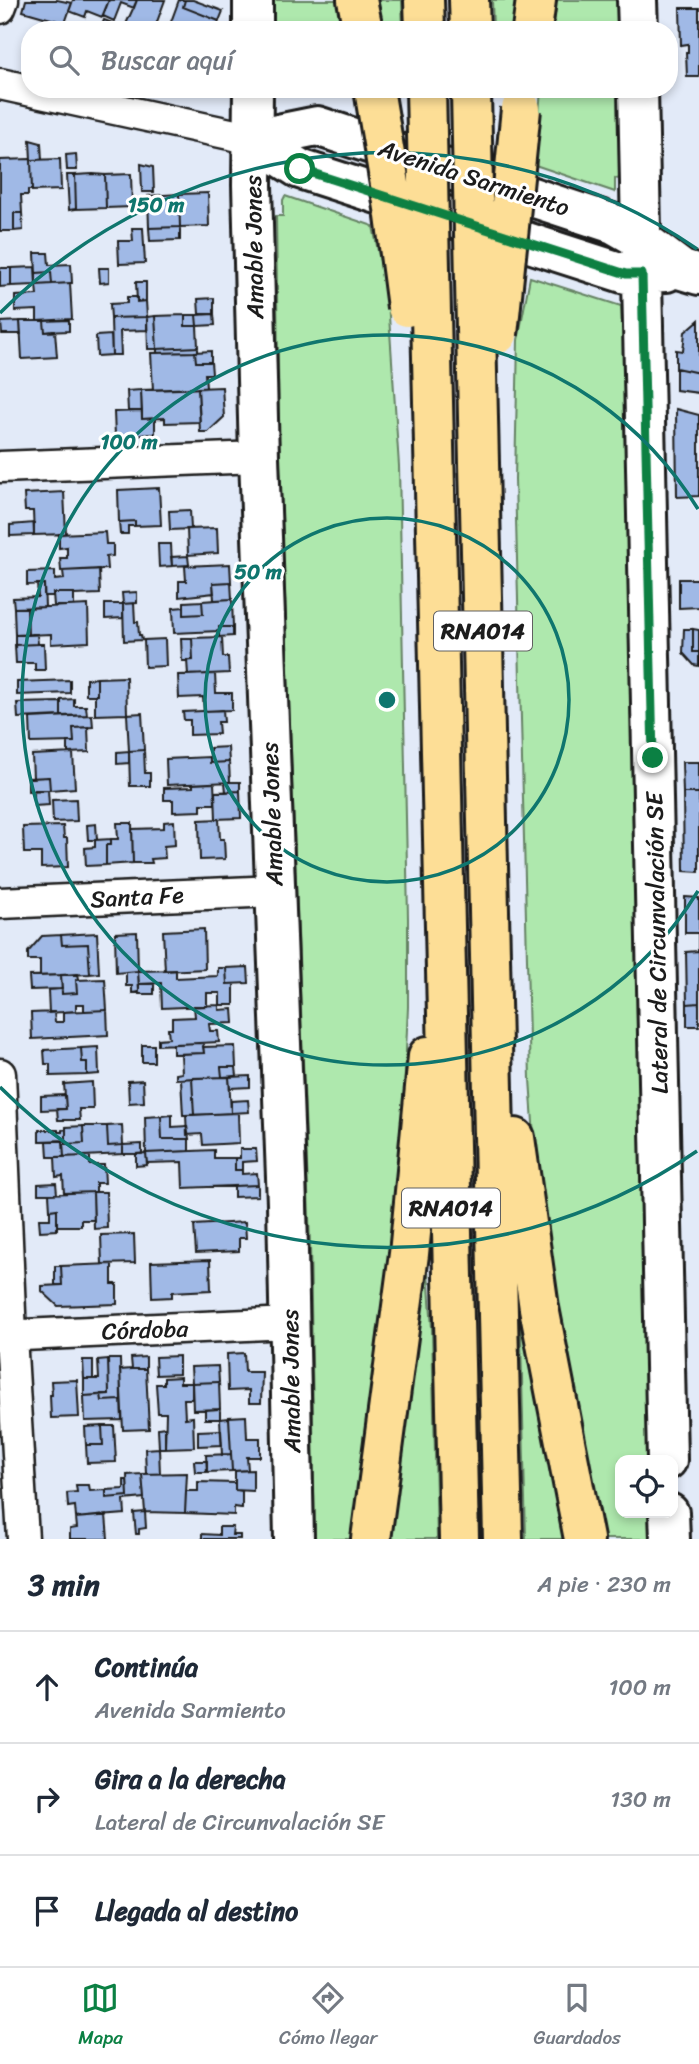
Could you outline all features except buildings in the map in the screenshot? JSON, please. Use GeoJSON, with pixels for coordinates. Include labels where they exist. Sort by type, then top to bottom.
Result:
{"type":"FeatureCollection","features":[{"type":"Feature","properties":{"kind":"highway"},"geometry":{"type":"LineString","coordinates":[[357,0],[361,21]]}},
{"type":"Feature","properties":{"kind":"highway"},"geometry":{"type":"LineString","coordinates":[[424,0],[425,21]]}},
{"type":"Feature","properties":{"kind":"highway"},"geometry":{"type":"LineString","coordinates":[[469,0],[470,21]]}},
{"type":"Feature","properties":{"kind":"highway"},"geometry":{"type":"LineString","coordinates":[[533,21],[536,0]]}},
{"type":"Feature","properties":{"kind":"highway"},"geometry":{"type":"LineString","coordinates":[[376,98],[394,208],[419,310]]}},
{"type":"Feature","properties":{"kind":"highway","name":"RNA014"},"geometry":{"type":"LineString","coordinates":[[426,98],[419,310],[442,767],[459,1539]]}},
{"type":"Feature","properties":{"kind":"highway","name":"RNA014"},"geometry":{"type":"LineString","coordinates":[[471,98],[487,331],[482,573],[503,1539]]}},
{"type":"Feature","properties":{"kind":"highway"},"geometry":{"type":"LineString","coordinates":[[487,331],[522,99]]}},
{"type":"Feature","properties":{"kind":"highway"},"geometry":{"type":"LineString","coordinates":[[372,1539],[411,1230],[444,876]]}},
{"type":"Feature","properties":{"kind":"highway"},"geometry":{"type":"LineString","coordinates":[[490,934],[531,1261],[584,1539]]}},
{"type":"Feature","properties":{"kind":"street"},"geometry":{"type":"LineString","coordinates":[[0,8],[3,0]]}},
{"type":"Feature","properties":{"kind":"street"},"geometry":{"type":"LineString","coordinates":[[253,0],[253,21]]}},
{"type":"Feature","properties":{"kind":"street"},"geometry":{"type":"LineString","coordinates":[[637,0],[638,21]]}},
{"type":"Feature","properties":{"kind":"street","name":"Avenida Sarmiento"},"geometry":{"type":"LineString","coordinates":[[0,84],[21,89]]}},
{"type":"Feature","properties":{"kind":"street","name":"Avenida Sarmiento"},"geometry":{"type":"LineString","coordinates":[[64,98],[253,139],[300,169],[626,274],[642,257],[691,272]]}},
{"type":"Feature","properties":{"kind":"street","name":"Amable Jones"},"geometry":{"type":"LineString","coordinates":[[253,98],[252,185],[259,457],[287,1204],[294,1539]]}},
{"type":"Feature","properties":{"kind":"street","name":"Lateral de Circunvalación SE"},"geometry":{"type":"LineString","coordinates":[[638,98],[667,1455]]}},
{"type":"Feature","properties":{"kind":"street"},"geometry":{"type":"LineString","coordinates":[[0,467],[259,457]]}},
{"type":"Feature","properties":{"kind":"street","name":"Santa Fe"},"geometry":{"type":"LineString","coordinates":[[0,903],[274,891]]}},
{"type":"Feature","properties":{"kind":"street"},"geometry":{"type":"LineString","coordinates":[[0,1074],[6,1336],[23,1539]]}},
{"type":"Feature","properties":{"kind":"street","name":"Córdoba"},"geometry":{"type":"LineString","coordinates":[[6,1336],[290,1324]]}},
{"type":"Feature","properties":{"kind":"street"},"geometry":{"type":"LineString","coordinates":[[669,1518],[670,1539]]}},
{"type":"Feature","properties":{"kind":"green space"},"geometry":{"type":"Polygon","coordinates":[[[271,0],[339,0],[342,21],[272,21],[271,0]]]}},
{"type":"Feature","properties":{"kind":"green space"},"geometry":{"type":"Polygon","coordinates":[[[368,0],[402,0],[403,21],[372,21],[368,0]]]}},
{"type":"Feature","properties":{"kind":"green space"},"geometry":{"type":"Polygon","coordinates":[[[492,0],[527,0],[524,21],[493,21],[492,0]]]}},
{"type":"Feature","properties":{"kind":"green space"},"geometry":{"type":"Polygon","coordinates":[[[553,0],[624,0],[625,21],[550,21],[553,0]]]}},
{"type":"Feature","properties":{"kind":"green space"},"geometry":{"type":"Polygon","coordinates":[[[540,98],[625,98],[626,181],[615,178],[615,192],[535,165],[540,98]]]}},
{"type":"Feature","properties":{"kind":"green space"},"geometry":{"type":"Polygon","coordinates":[[[285,196],[373,226],[388,301],[399,466],[408,1007],[400,1181],[355,1539],[315,1539],[310,1243],[279,439],[276,216],[283,216],[285,196]]]}},
{"type":"Feature","properties":{"kind":"green space"},"geometry":{"type":"Polygon","coordinates":[[[530,277],[621,306],[622,326],[626,326],[639,1088],[649,1455],[615,1455],[615,1518],[650,1518],[651,1539],[601,1539],[566,1367],[534,1137],[530,1079],[515,479],[518,340],[530,277]]]}},
{"type":"Feature","properties":{"kind":"green space"},"geometry":{"type":"Polygon","coordinates":[[[427,1256],[432,1329],[437,1539],[382,1539],[427,1256]]]}},
{"type":"Feature","properties":{"kind":"green space"},"geometry":{"type":"Polygon","coordinates":[[[519,1257],[575,1539],[526,1539],[519,1257]]]}},
{"type":"Feature","properties":{"kind":"route"},"geometry":{"type":"LineString","coordinates":[[300,169],[626,274],[642,274],[653,758]]}}]}
